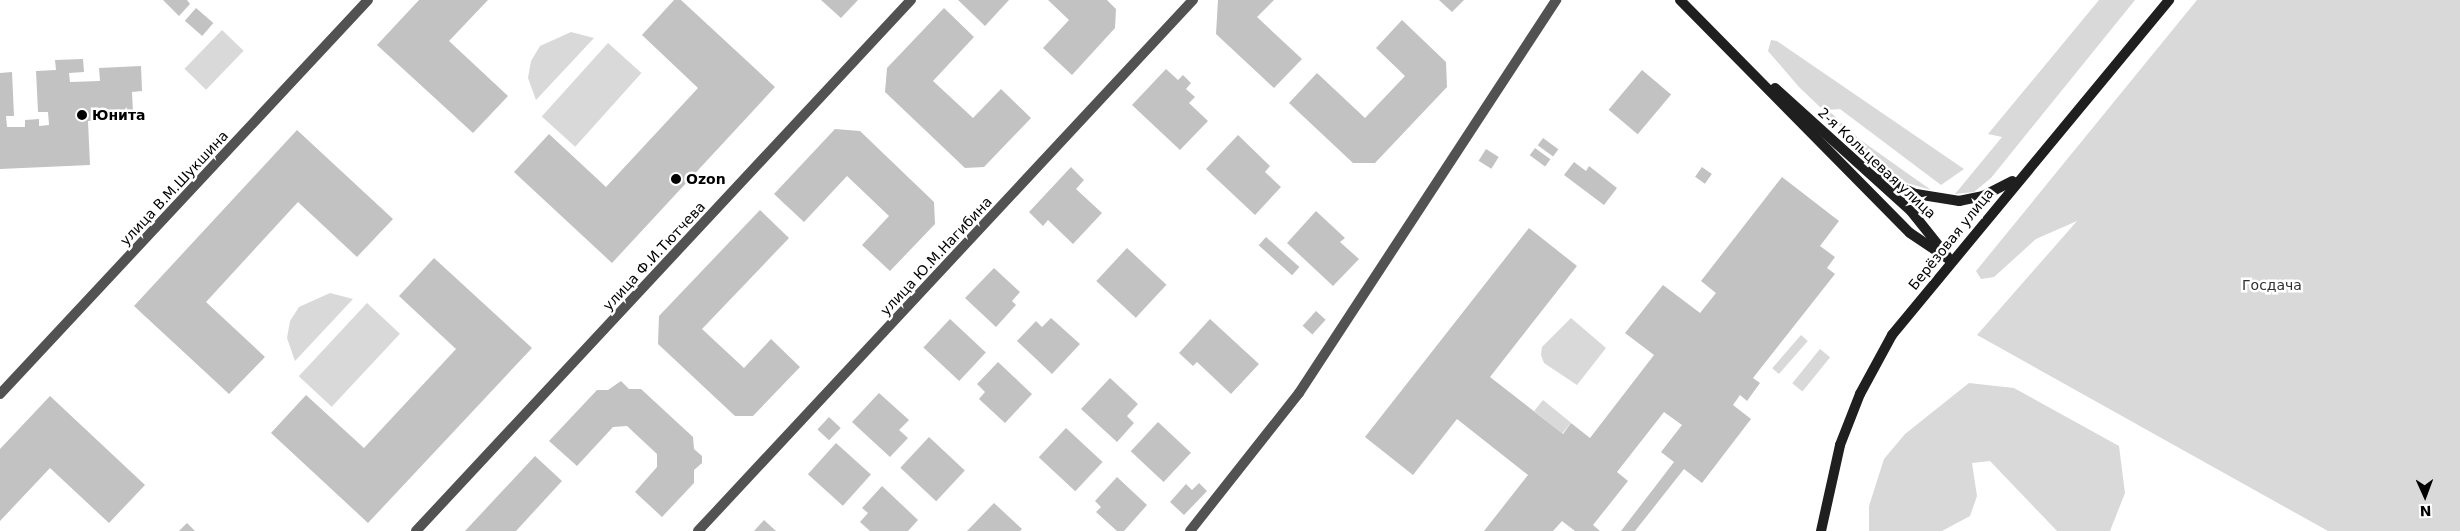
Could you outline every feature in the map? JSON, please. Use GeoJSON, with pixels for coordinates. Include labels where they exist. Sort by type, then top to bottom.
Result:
{"type":"FeatureCollection","features":[{"type":"Feature","properties":{"kind":"main road","name":"2-я Кольцевая улица"},"geometry":{"type":"LineString","coordinates":[[1680,0],[1910,232],[1950,260]]}},
{"type":"Feature","properties":{"kind":"main road","name":"Берёзовая улица"},"geometry":{"type":"LineString","coordinates":[[1821,531],[1831,472],[1860,394],[1892,336],[1950,260],[2169,0]]}},
{"type":"Feature","properties":{"kind":"main road","name":"2-я Кольцевая улица"},"geometry":{"type":"LineString","coordinates":[[1733,52],[1920,220],[1950,260]]}},
{"type":"Feature","properties":{"kind":"main road"},"geometry":{"type":"LineString","coordinates":[[1866,170],[1939,200],[1983,196],[2022,175]]}},
{"type":"Feature","properties":{"kind":"street","name":"улица В.М.Шукшина"},"geometry":{"type":"LineString","coordinates":[[0,394],[368,0]]}},
{"type":"Feature","properties":{"kind":"street","name":"улица Ф.И.Тютчева"},"geometry":{"type":"LineString","coordinates":[[416,531],[911,0]]}},
{"type":"Feature","properties":{"kind":"street","name":"улица Ю.М.Нагибина"},"geometry":{"type":"LineString","coordinates":[[698,531],[1193,0]]}},
{"type":"Feature","properties":{"kind":"street"},"geometry":{"type":"LineString","coordinates":[[1190,531],[1299,393],[1556,0]]}},
{"type":"Feature","properties":{"kind":"green space"},"geometry":{"type":"Polygon","coordinates":[[[2099,0],[2135,0],[1991,178],[1974,192],[1955,194],[2002,137],[1988,134],[2099,0]]]}},
{"type":"Feature","properties":{"kind":"green space","name":"Госдача"},"geometry":{"type":"Polygon","coordinates":[[[2197,0],[2460,0],[2460,531],[2328,531],[1977,335],[2077,221],[2036,239],[1994,277],[1981,279],[1976,271],[2197,0]]]}},
{"type":"Feature","properties":{"kind":"green space"},"geometry":{"type":"Polygon","coordinates":[[[222,30],[244,51],[206,90],[184,69],[222,30]]]}},
{"type":"Feature","properties":{"kind":"green space"},"geometry":{"type":"Polygon","coordinates":[[[571,32],[594,38],[536,100],[528,78],[531,61],[540,46],[571,32]]]}},
{"type":"Feature","properties":{"kind":"green space"},"geometry":{"type":"Polygon","coordinates":[[[1771,40],[1777,41],[1964,169],[1941,185],[1840,109],[1828,110],[1859,139],[1931,190],[1907,183],[1883,167],[1799,87],[1768,51],[1771,40]]]}},
{"type":"Feature","properties":{"kind":"green space"},"geometry":{"type":"Polygon","coordinates":[[[608,43],[641,73],[575,147],[542,117],[608,43]]]}},
{"type":"Feature","properties":{"kind":"green space"},"geometry":{"type":"Polygon","coordinates":[[[330,293],[353,299],[295,361],[287,338],[290,321],[299,307],[330,293]]]}},
{"type":"Feature","properties":{"kind":"green space"},"geometry":{"type":"Polygon","coordinates":[[[367,303],[400,334],[332,407],[299,376],[367,303]]]}},
{"type":"Feature","properties":{"kind":"green space"},"geometry":{"type":"Polygon","coordinates":[[[1571,318],[1606,348],[1577,385],[1544,363],[1541,355],[1542,347],[1571,318]]]}},
{"type":"Feature","properties":{"kind":"green space"},"geometry":{"type":"Polygon","coordinates":[[[1801,335],[1808,341],[1779,374],[1772,368],[1801,335]]]}},
{"type":"Feature","properties":{"kind":"green space"},"geometry":{"type":"Polygon","coordinates":[[[1820,349],[1830,357],[1802,391],[1792,383],[1820,349]]]}},
{"type":"Feature","properties":{"kind":"green space"},"geometry":{"type":"Polygon","coordinates":[[[1969,383],[2014,388],[2119,446],[2125,493],[2110,531],[2057,531],[1990,461],[1972,463],[1977,496],[1970,516],[1942,531],[1869,531],[1869,506],[1884,459],[1905,434],[1969,383]]]}},
{"type":"Feature","properties":{"kind":"green space"},"geometry":{"type":"Polygon","coordinates":[[[1543,400],[1571,423],[1562,434],[1534,411],[1543,400]]]}},
{"type":"Feature","properties":{"kind":"building"},"geometry":{"type":"Polygon","coordinates":[[[163,0],[187,0],[190,4],[179,16],[163,0]]]}},
{"type":"Feature","properties":{"kind":"building"},"geometry":{"type":"Polygon","coordinates":[[[419,0],[488,0],[449,41],[508,96],[473,133],[377,45],[419,0]]]}},
{"type":"Feature","properties":{"kind":"building"},"geometry":{"type":"Polygon","coordinates":[[[674,0],[681,0],[775,87],[612,263],[514,172],[549,134],[606,187],[698,88],[642,35],[674,0]]]}},
{"type":"Feature","properties":{"kind":"building"},"geometry":{"type":"Polygon","coordinates":[[[821,0],[858,0],[841,18],[821,0]]]}},
{"type":"Feature","properties":{"kind":"building"},"geometry":{"type":"Polygon","coordinates":[[[958,0],[1009,0],[985,26],[958,0]]]}},
{"type":"Feature","properties":{"kind":"building"},"geometry":{"type":"Polygon","coordinates":[[[1048,0],[1107,0],[1116,9],[1115,28],[1072,75],[1043,48],[1069,20],[1048,0]]]}},
{"type":"Feature","properties":{"kind":"building"},"geometry":{"type":"Polygon","coordinates":[[[1218,0],[1274,0],[1257,17],[1302,59],[1274,88],[1216,34],[1218,0]]]}},
{"type":"Feature","properties":{"kind":"building"},"geometry":{"type":"Polygon","coordinates":[[[1439,0],[1464,0],[1452,12],[1439,0]]]}},
{"type":"Feature","properties":{"kind":"building"},"geometry":{"type":"Polygon","coordinates":[[[196,8],[213,23],[202,36],[185,21],[196,8]]]}},
{"type":"Feature","properties":{"kind":"building"},"geometry":{"type":"Polygon","coordinates":[[[944,8],[974,37],[933,81],[973,118],[1001,89],[1031,118],[984,167],[965,168],[885,92],[887,68],[944,8]]]}},
{"type":"Feature","properties":{"kind":"building"},"geometry":{"type":"Polygon","coordinates":[[[1402,20],[1446,62],[1447,87],[1375,163],[1353,163],[1289,103],[1317,73],[1365,118],[1405,76],[1376,48],[1402,20]]]}},
{"type":"Feature","properties":{"kind":"building","name":"Юнита"},"geometry":{"type":"Polygon","coordinates":[[[83,59],[84,72],[69,73],[70,82],[100,81],[99,68],[141,66],[142,91],[132,92],[133,112],[117,113],[117,119],[88,121],[90,165],[0,169],[0,73],[12,72],[14,116],[6,116],[7,127],[25,127],[25,120],[39,119],[39,126],[49,125],[48,112],[38,112],[36,71],[56,70],[55,60],[83,59]]]}},
{"type":"Feature","properties":{"kind":"building"},"geometry":{"type":"Polygon","coordinates":[[[1166,69],[1178,80],[1183,75],[1191,83],[1186,89],[1195,97],[1189,103],[1208,121],[1180,150],[1132,105],[1166,69]]]}},
{"type":"Feature","properties":{"kind":"building"},"geometry":{"type":"Polygon","coordinates":[[[1642,70],[1671,94],[1638,134],[1609,110],[1642,70]]]}},
{"type":"Feature","properties":{"kind":"building"},"geometry":{"type":"Polygon","coordinates":[[[835,129],[860,131],[934,202],[935,224],[890,271],[862,245],[889,216],[847,176],[804,222],[774,194],[835,129]]]}},
{"type":"Feature","properties":{"kind":"building"},"geometry":{"type":"Polygon","coordinates":[[[297,130],[393,219],[357,257],[298,202],[206,302],[265,357],[229,394],[134,306],[297,130]]]}},
{"type":"Feature","properties":{"kind":"building"},"geometry":{"type":"Polygon","coordinates":[[[1238,135],[1270,166],[1265,172],[1281,187],[1255,215],[1206,169],[1238,135]]]}},
{"type":"Feature","properties":{"kind":"building"},"geometry":{"type":"Polygon","coordinates":[[[1543,138],[1558,149],[1553,156],[1538,145],[1543,138]]]}},
{"type":"Feature","properties":{"kind":"building"},"geometry":{"type":"Polygon","coordinates":[[[1535,148],[1550,159],[1545,166],[1530,155],[1535,148]]]}},
{"type":"Feature","properties":{"kind":"building"},"geometry":{"type":"Polygon","coordinates":[[[1486,149],[1499,157],[1491,169],[1479,161],[1486,149]]]}},
{"type":"Feature","properties":{"kind":"building"},"geometry":{"type":"Polygon","coordinates":[[[1574,162],[1586,171],[1589,166],[1617,188],[1604,205],[1564,175],[1574,162]]]}},
{"type":"Feature","properties":{"kind":"building"},"geometry":{"type":"Polygon","coordinates":[[[1071,167],[1084,180],[1076,189],[1102,213],[1073,244],[1048,220],[1043,226],[1029,212],[1071,167]]]}},
{"type":"Feature","properties":{"kind":"building"},"geometry":{"type":"Polygon","coordinates":[[[1702,167],[1712,174],[1705,184],[1695,177],[1702,167]]]}},
{"type":"Feature","properties":{"kind":"building"},"geometry":{"type":"Polygon","coordinates":[[[1782,177],[1839,221],[1820,246],[1835,257],[1827,268],[1835,274],[1753,378],[1760,383],[1747,401],[1740,395],[1733,405],[1751,419],[1702,483],[1684,469],[1635,531],[1621,531],[1674,462],[1661,452],[1682,425],[1664,412],[1617,472],[1628,481],[1593,525],[1600,531],[1575,531],[1562,521],[1553,531],[1484,531],[1528,475],[1457,419],[1413,475],[1365,437],[1529,228],[1577,266],[1490,377],[1563,434],[1571,423],[1590,438],[1654,355],[1625,333],[1663,285],[1700,313],[1716,293],[1701,281],[1782,177]]]}},
{"type":"Feature","properties":{"kind":"building"},"geometry":{"type":"Polygon","coordinates":[[[760,210],[789,238],[702,329],[744,368],[771,339],[800,367],[753,416],[735,416],[658,344],[659,316],[760,210]]]}},
{"type":"Feature","properties":{"kind":"building"},"geometry":{"type":"Polygon","coordinates":[[[1316,211],[1345,238],[1340,242],[1359,259],[1333,286],[1287,243],[1316,211]]]}},
{"type":"Feature","properties":{"kind":"building"},"geometry":{"type":"Polygon","coordinates":[[[1266,237],[1299,267],[1292,275],[1259,245],[1266,237]]]}},
{"type":"Feature","properties":{"kind":"building"},"geometry":{"type":"Polygon","coordinates":[[[1127,248],[1166,285],[1136,318],[1096,281],[1127,248]]]}},
{"type":"Feature","properties":{"kind":"building"},"geometry":{"type":"Polygon","coordinates":[[[434,258],[532,348],[368,523],[271,433],[306,395],[364,448],[456,349],[399,296],[434,258]]]}},
{"type":"Feature","properties":{"kind":"building"},"geometry":{"type":"Polygon","coordinates":[[[994,268],[1020,292],[1012,301],[1016,305],[996,327],[965,298],[994,268]]]}},
{"type":"Feature","properties":{"kind":"building"},"geometry":{"type":"Polygon","coordinates":[[[1316,311],[1326,320],[1312,335],[1303,326],[1316,311]]]}},
{"type":"Feature","properties":{"kind":"building"},"geometry":{"type":"Polygon","coordinates":[[[1051,318],[1080,344],[1052,374],[1017,341],[1036,321],[1042,327],[1051,318]]]}},
{"type":"Feature","properties":{"kind":"building"},"geometry":{"type":"Polygon","coordinates":[[[950,319],[986,352],[959,381],[923,348],[950,319]]]}},
{"type":"Feature","properties":{"kind":"building"},"geometry":{"type":"Polygon","coordinates":[[[1210,319],[1259,364],[1231,394],[1197,362],[1193,366],[1179,353],[1210,319]]]}},
{"type":"Feature","properties":{"kind":"building"},"geometry":{"type":"Polygon","coordinates":[[[998,362],[1032,394],[1005,423],[979,399],[985,392],[977,384],[998,362]]]}},
{"type":"Feature","properties":{"kind":"building"},"geometry":{"type":"Polygon","coordinates":[[[1110,378],[1138,404],[1127,416],[1134,423],[1117,442],[1081,409],[1110,378]]]}},
{"type":"Feature","properties":{"kind":"building"},"geometry":{"type":"Polygon","coordinates":[[[621,381],[629,389],[641,389],[693,437],[694,449],[702,456],[702,463],[694,470],[694,483],[662,517],[635,492],[657,467],[657,454],[627,426],[613,427],[577,466],[549,441],[597,390],[608,390],[621,381]]]}},
{"type":"Feature","properties":{"kind":"building"},"geometry":{"type":"Polygon","coordinates":[[[879,393],[909,420],[899,430],[908,438],[890,457],[852,422],[879,393]]]}},
{"type":"Feature","properties":{"kind":"building"},"geometry":{"type":"Polygon","coordinates":[[[50,396],[145,485],[109,523],[50,468],[0,521],[0,449],[50,396]]]}},
{"type":"Feature","properties":{"kind":"building"},"geometry":{"type":"Polygon","coordinates":[[[829,417],[841,428],[829,440],[817,429],[829,417]]]}},
{"type":"Feature","properties":{"kind":"building"},"geometry":{"type":"Polygon","coordinates":[[[1158,422],[1191,453],[1164,482],[1131,451],[1158,422]]]}},
{"type":"Feature","properties":{"kind":"building"},"geometry":{"type":"Polygon","coordinates":[[[1066,428],[1103,462],[1075,491],[1039,457],[1066,428]]]}},
{"type":"Feature","properties":{"kind":"building"},"geometry":{"type":"Polygon","coordinates":[[[929,437],[965,470],[936,501],[900,468],[929,437]]]}},
{"type":"Feature","properties":{"kind":"building"},"geometry":{"type":"Polygon","coordinates":[[[836,443],[871,474],[843,506],[808,474],[836,443]]]}},
{"type":"Feature","properties":{"kind":"building"},"geometry":{"type":"Polygon","coordinates":[[[535,456],[562,481],[516,531],[465,531],[535,456]]]}},
{"type":"Feature","properties":{"kind":"building"},"geometry":{"type":"Polygon","coordinates":[[[1117,477],[1147,505],[1124,531],[1117,531],[1096,512],[1101,507],[1095,501],[1117,477]]]}},
{"type":"Feature","properties":{"kind":"building"},"geometry":{"type":"Polygon","coordinates":[[[1199,483],[1207,491],[1184,515],[1170,502],[1186,484],[1192,490],[1199,483]]]}},
{"type":"Feature","properties":{"kind":"building"},"geometry":{"type":"Polygon","coordinates":[[[882,486],[918,520],[908,531],[870,531],[860,522],[868,513],[862,508],[882,486]]]}},
{"type":"Feature","properties":{"kind":"building"},"geometry":{"type":"Polygon","coordinates":[[[994,503],[1022,529],[1020,531],[967,531],[994,503]]]}},
{"type":"Feature","properties":{"kind":"building"},"geometry":{"type":"Polygon","coordinates":[[[764,520],[776,531],[754,531],[764,520]]]}},
{"type":"Feature","properties":{"kind":"building"},"geometry":{"type":"Polygon","coordinates":[[[187,523],[195,531],[179,531],[187,523]]]}},
{"type":"Feature","properties":{"kind":"place","name":"Юнита"},"geometry":{"type":"Point","coordinates":[82,115]}},
{"type":"Feature","properties":{"kind":"place","name":"Ozon"},"geometry":{"type":"Point","coordinates":[676,179]}}]}
